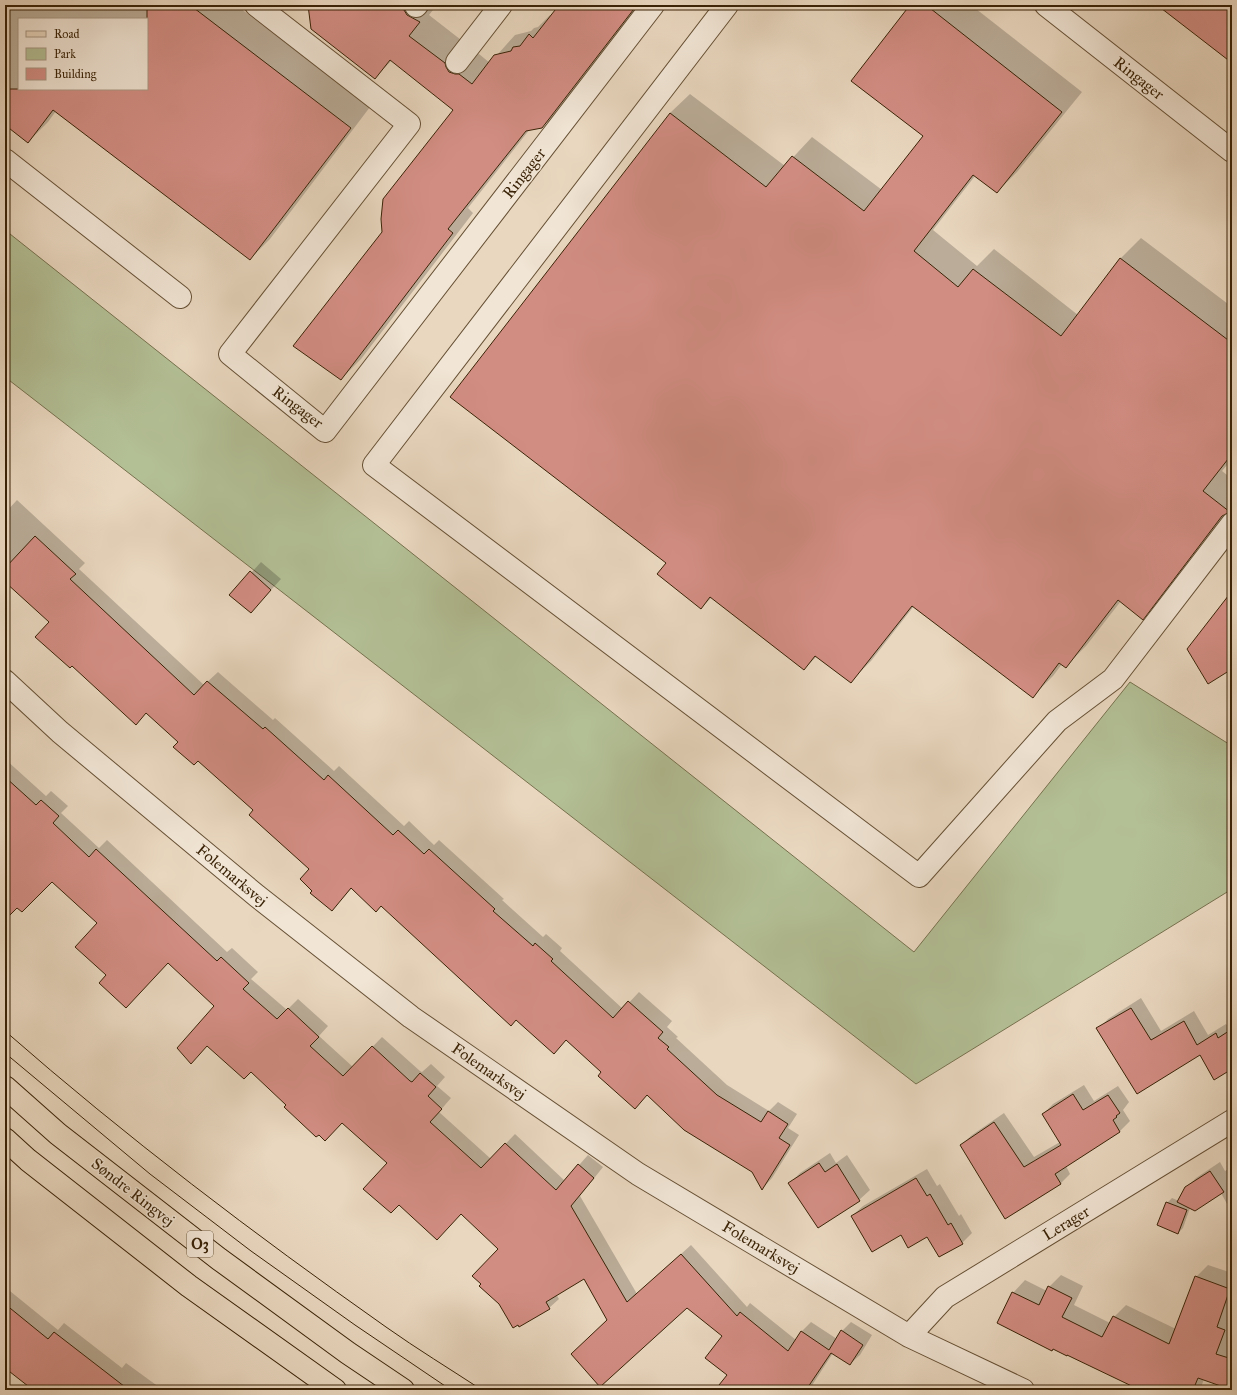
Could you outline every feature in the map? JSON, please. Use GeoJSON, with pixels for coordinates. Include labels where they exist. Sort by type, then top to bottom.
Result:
{"type":"FeatureCollection","features":[{"type":"Feature","properties":{"kind":"main road","name":"Søndre Ringvej"},"geometry":{"type":"LineString","coordinates":[[5,1087],[58,1134],[218,1259],[348,1353],[403,1390]]}},
{"type":"Feature","properties":{"kind":"main road","name":"O3"},"geometry":{"type":"LineString","coordinates":[[5,1139],[28,1160],[189,1286],[336,1390]]}},
{"type":"Feature","properties":{"kind":"street","name":"Ringager"},"geometry":{"type":"LineString","coordinates":[[256,5],[409,124],[230,354],[325,431],[653,5]]}},
{"type":"Feature","properties":{"kind":"street"},"geometry":{"type":"LineString","coordinates":[[457,62],[501,5]]}},
{"type":"Feature","properties":{"kind":"street"},"geometry":{"type":"LineString","coordinates":[[727,5],[374,465],[919,876],[1057,721],[1113,680],[1232,524]]}},
{"type":"Feature","properties":{"kind":"street","name":"Ringager"},"geometry":{"type":"LineString","coordinates":[[1046,5],[1232,151]]}},
{"type":"Feature","properties":{"kind":"street"},"geometry":{"type":"LineString","coordinates":[[5,160],[180,296]]}},
{"type":"Feature","properties":{"kind":"street","name":"Folemarksvej"},"geometry":{"type":"LineString","coordinates":[[5,681],[60,732],[251,891],[411,1017],[638,1174],[909,1336],[1023,1390]]}},
{"type":"Feature","properties":{"kind":"street","name":"Lerager"},"geometry":{"type":"LineString","coordinates":[[909,1336],[945,1297],[1232,1121]]}},
{"type":"Feature","properties":{"kind":"green space"},"geometry":{"type":"Polygon","coordinates":[[[5,230],[914,952],[1130,682],[1232,746],[1232,889],[916,1084],[5,377],[5,230]]]}},
{"type":"Feature","properties":{"kind":"building"},"geometry":{"type":"Polygon","coordinates":[[[147,5],[190,5],[351,128],[250,260],[53,110],[28,143],[5,125],[5,89],[148,90],[147,5]]]}},
{"type":"Feature","properties":{"kind":"building"},"geometry":{"type":"Polygon","coordinates":[[[308,5],[398,5],[407,15],[420,22],[409,36],[445,63],[449,72],[459,74],[472,84],[494,55],[511,51],[513,47],[520,46],[529,34],[533,38],[559,5],[637,5],[542,128],[526,131],[448,229],[453,233],[341,380],[293,346],[382,232],[381,219],[383,199],[453,110],[390,60],[375,79],[311,29],[308,5]]]}},
{"type":"Feature","properties":{"kind":"building"},"geometry":{"type":"Polygon","coordinates":[[[910,5],[926,5],[1062,112],[997,193],[973,175],[914,251],[958,287],[973,269],[1061,336],[1120,258],[1232,343],[1232,454],[1203,491],[1230,512],[1222,516],[1143,620],[1118,600],[1066,668],[1059,663],[1033,698],[912,606],[851,683],[815,656],[804,670],[710,597],[701,609],[657,574],[666,563],[450,397],[670,113],[766,187],[792,156],[864,211],[923,136],[851,81],[910,5]]]}},
{"type":"Feature","properties":{"kind":"building"},"geometry":{"type":"Polygon","coordinates":[[[1157,5],[1232,5],[1232,63],[1157,5]]]}},
{"type":"Feature","properties":{"kind":"building"},"geometry":{"type":"Polygon","coordinates":[[[35,536],[76,574],[70,579],[194,695],[207,681],[263,729],[265,727],[324,780],[328,775],[393,835],[398,830],[424,854],[429,849],[495,909],[493,911],[533,946],[535,943],[553,959],[551,961],[613,1018],[628,1001],[663,1032],[658,1038],[669,1047],[667,1049],[717,1095],[761,1122],[768,1111],[788,1124],[779,1138],[790,1145],[762,1190],[752,1172],[684,1130],[647,1095],[635,1109],[598,1076],[601,1072],[566,1040],[554,1054],[516,1020],[511,1026],[381,906],[376,912],[351,888],[332,911],[310,893],[312,891],[300,879],[309,869],[249,815],[253,810],[198,761],[194,765],[173,747],[178,742],[146,713],[136,725],[72,666],[70,668],[35,637],[49,622],[5,582],[5,568],[35,536]]]}},
{"type":"Feature","properties":{"kind":"building"},"geometry":{"type":"Polygon","coordinates":[[[250,571],[271,590],[251,613],[229,595],[250,571]]]}},
{"type":"Feature","properties":{"kind":"building"},"geometry":{"type":"Polygon","coordinates":[[[1232,591],[1232,669],[1208,684],[1187,649],[1232,591]]]}},
{"type":"Feature","properties":{"kind":"building"},"geometry":{"type":"Polygon","coordinates":[[[5,777],[36,805],[41,800],[59,816],[53,823],[89,857],[96,849],[217,961],[221,957],[249,983],[243,989],[277,1019],[288,1008],[319,1037],[310,1046],[343,1076],[372,1046],[410,1081],[412,1082],[420,1073],[436,1087],[428,1096],[442,1109],[430,1122],[481,1168],[505,1143],[556,1190],[578,1164],[594,1178],[571,1206],[627,1302],[681,1254],[737,1316],[740,1312],[788,1351],[801,1331],[829,1350],[841,1330],[863,1345],[850,1365],[831,1353],[806,1390],[715,1390],[727,1375],[705,1358],[722,1336],[687,1308],[600,1387],[571,1354],[607,1320],[584,1279],[546,1302],[550,1309],[519,1327],[518,1325],[513,1328],[499,1304],[479,1286],[481,1284],[472,1276],[498,1249],[461,1214],[437,1240],[399,1205],[391,1213],[363,1189],[387,1163],[342,1123],[325,1141],[319,1135],[316,1137],[284,1107],[286,1105],[251,1072],[244,1079],[207,1046],[191,1064],[177,1048],[214,1006],[168,963],[126,1008],[99,983],[106,975],[75,947],[97,923],[52,882],[22,912],[17,908],[5,920],[5,777]]]}},
{"type":"Feature","properties":{"kind":"building"},"geometry":{"type":"Polygon","coordinates":[[[1131,1008],[1151,1040],[1184,1021],[1197,1045],[1216,1033],[1218,1038],[1232,1029],[1232,1069],[1214,1080],[1200,1055],[1137,1094],[1096,1028],[1131,1008]]]}},
{"type":"Feature","properties":{"kind":"building"},"geometry":{"type":"Polygon","coordinates":[[[1073,1094],[1083,1110],[1108,1095],[1120,1113],[1113,1120],[1120,1132],[1055,1174],[1061,1184],[1005,1219],[960,1145],[994,1122],[1024,1167],[1061,1145],[1042,1114],[1073,1094]]]}},
{"type":"Feature","properties":{"kind":"building"},"geometry":{"type":"Polygon","coordinates":[[[819,1163],[825,1172],[837,1164],[860,1201],[818,1228],[788,1183],[819,1163]]]}},
{"type":"Feature","properties":{"kind":"building"},"geometry":{"type":"Polygon","coordinates":[[[1210,1171],[1224,1192],[1195,1211],[1177,1202],[1185,1187],[1210,1171]]]}},
{"type":"Feature","properties":{"kind":"building"},"geometry":{"type":"Polygon","coordinates":[[[916,1178],[927,1196],[930,1194],[948,1225],[951,1223],[963,1244],[939,1257],[927,1237],[908,1248],[901,1235],[872,1252],[851,1216],[916,1178]]]}},
{"type":"Feature","properties":{"kind":"building"},"geometry":{"type":"Polygon","coordinates":[[[1166,1202],[1187,1210],[1178,1234],[1157,1225],[1166,1202]]]}},
{"type":"Feature","properties":{"kind":"building"},"geometry":{"type":"Polygon","coordinates":[[[1195,1276],[1230,1289],[1217,1327],[1225,1330],[1216,1354],[1232,1359],[1232,1390],[1198,1378],[1193,1390],[1140,1390],[1067,1355],[1053,1349],[1052,1351],[997,1323],[1012,1292],[1039,1305],[1048,1286],[1072,1298],[1062,1317],[1102,1337],[1113,1316],[1169,1344],[1195,1276]]]}},
{"type":"Feature","properties":{"kind":"building"},"geometry":{"type":"Polygon","coordinates":[[[5,1304],[48,1339],[54,1332],[129,1390],[33,1390],[5,1368],[5,1304]]]}},
{"type":"Feature","properties":{"kind":"tram line"},"geometry":{"type":"LineString","coordinates":[[5,1031],[97,1109],[191,1184],[386,1327],[482,1390]]}},
{"type":"Feature","properties":{"kind":"tram line"},"geometry":{"type":"LineString","coordinates":[[5,1053],[150,1174],[251,1251],[355,1325],[451,1390]]}}]}
